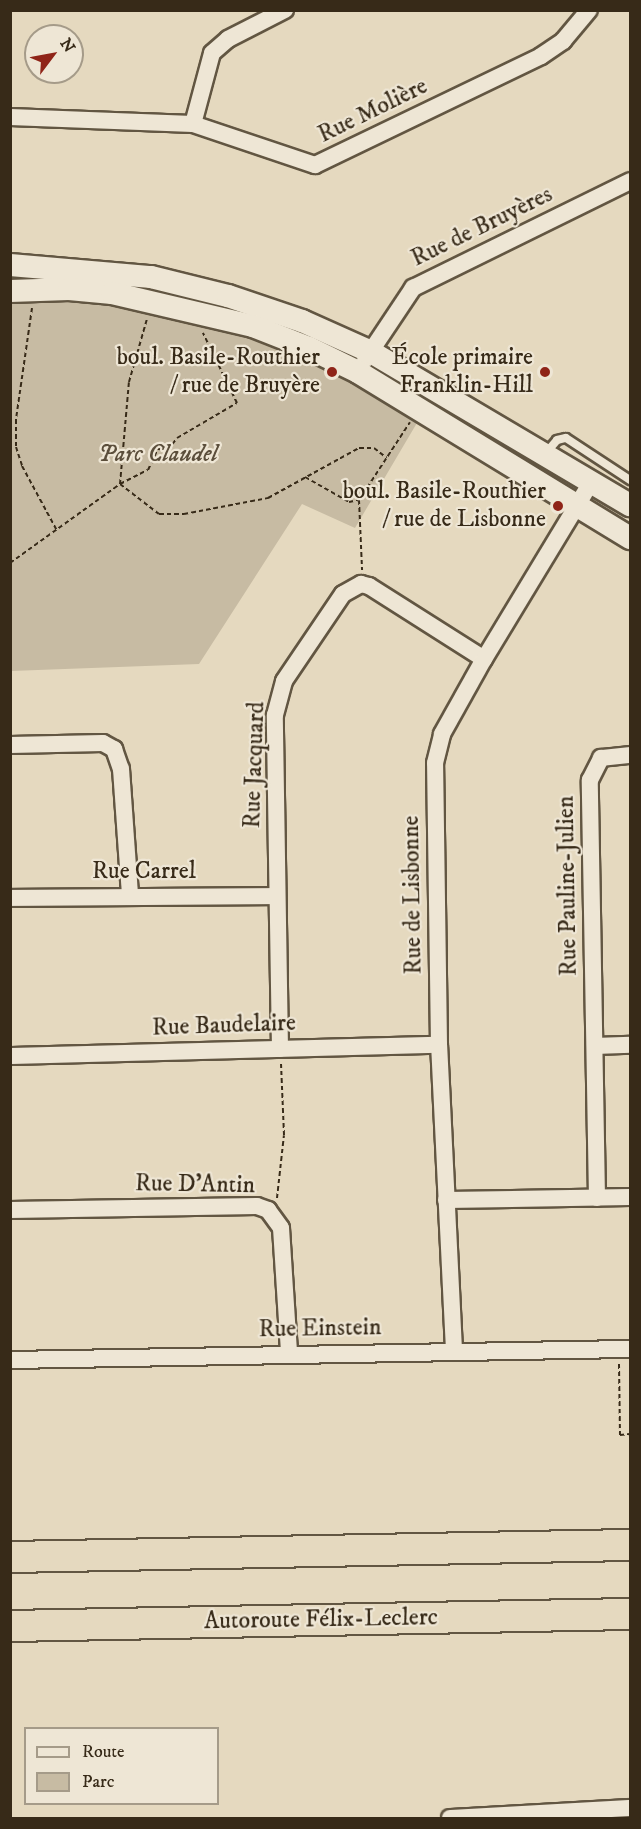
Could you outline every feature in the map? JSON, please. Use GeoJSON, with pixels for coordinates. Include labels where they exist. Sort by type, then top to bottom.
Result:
{"type":"FeatureCollection","features":[{"type":"Feature","properties":{"kind":"highway"},"geometry":{"type":"LineString","coordinates":[[10,1557],[630,1545]]}},
{"type":"Feature","properties":{"kind":"highway","name":"Autoroute Félix-Leclerc"},"geometry":{"type":"LineString","coordinates":[[10,1626],[630,1614]]}},
{"type":"Feature","properties":{"kind":"street"},"geometry":{"type":"LineString","coordinates":[[193,124],[212,53],[228,39],[285,10]]}},
{"type":"Feature","properties":{"kind":"street","name":"Rue Molière"},"geometry":{"type":"LineString","coordinates":[[10,117],[193,124],[315,165],[541,56],[563,41],[589,10]]}},
{"type":"Feature","properties":{"kind":"street","name":"Rue de Bruyères"},"geometry":{"type":"LineString","coordinates":[[358,372],[413,288],[630,181]]}},
{"type":"Feature","properties":{"kind":"street"},"geometry":{"type":"LineString","coordinates":[[10,265],[151,277],[262,306],[370,352],[630,505]]}},
{"type":"Feature","properties":{"kind":"street"},"geometry":{"type":"LineString","coordinates":[[10,291],[69,289],[152,301],[253,326],[358,372],[630,538]]}},
{"type":"Feature","properties":{"kind":"street","name":"Rue de Lisbonne"},"geometry":{"type":"LineString","coordinates":[[454,1350],[439,1045],[435,763],[442,734],[484,659],[579,506],[592,481]]}},
{"type":"Feature","properties":{"kind":"street"},"geometry":{"type":"LineString","coordinates":[[363,585],[484,659]]}},
{"type":"Feature","properties":{"kind":"street","name":"Rue Jacquard"},"geometry":{"type":"LineString","coordinates":[[280,1049],[275,715],[284,681],[343,594],[363,585]]}},
{"type":"Feature","properties":{"kind":"street"},"geometry":{"type":"LineString","coordinates":[[10,745],[103,743],[114,749],[121,769],[130,896]]}},
{"type":"Feature","properties":{"kind":"street","name":"Rue Pauline-Julien"},"geometry":{"type":"LineString","coordinates":[[597,1198],[590,780],[601,758],[630,755]]}},
{"type":"Feature","properties":{"kind":"street","name":"Rue Carrel"},"geometry":{"type":"LineString","coordinates":[[10,898],[277,896]]}},
{"type":"Feature","properties":{"kind":"street","name":"Rue Baudelaire"},"geometry":{"type":"LineString","coordinates":[[10,1056],[439,1045]]}},
{"type":"Feature","properties":{"kind":"street"},"geometry":{"type":"LineString","coordinates":[[595,1046],[630,1045]]}},
{"type":"Feature","properties":{"kind":"street"},"geometry":{"type":"LineString","coordinates":[[446,1200],[630,1197]]}},
{"type":"Feature","properties":{"kind":"street","name":"Rue D'Antin"},"geometry":{"type":"LineString","coordinates":[[10,1210],[257,1206],[273,1215],[281,1228],[289,1353]]}},
{"type":"Feature","properties":{"kind":"street","name":"Rue Einstein"},"geometry":{"type":"LineString","coordinates":[[10,1360],[454,1350],[624,1349]]}},
{"type":"Feature","properties":{"kind":"street"},"geometry":{"type":"LineString","coordinates":[[450,1818],[604,1813],[630,1808]]}},
{"type":"Feature","properties":{"kind":"lane"},"geometry":{"type":"LineString","coordinates":[[545,453],[557,440],[566,438],[630,480]]}},
{"type":"Feature","properties":{"kind":"path"},"geometry":{"type":"LineString","coordinates":[[35,290],[16,419],[16,447],[22,466],[56,529]]}},
{"type":"Feature","properties":{"kind":"path"},"geometry":{"type":"LineString","coordinates":[[120,484],[129,382],[152,301]]}},
{"type":"Feature","properties":{"kind":"path"},"geometry":{"type":"LineString","coordinates":[[10,563],[120,484],[148,470],[158,448],[168,450],[177,438],[237,403],[193,312]]}},
{"type":"Feature","properties":{"kind":"path"},"geometry":{"type":"LineString","coordinates":[[363,585],[359,500],[412,419],[424,411]]}},
{"type":"Feature","properties":{"kind":"path"},"geometry":{"type":"LineString","coordinates":[[120,484],[159,514],[184,514],[268,498],[359,448],[374,448],[387,458]]}},
{"type":"Feature","properties":{"kind":"path"},"geometry":{"type":"LineString","coordinates":[[305,477],[349,502],[359,500]]}},
{"type":"Feature","properties":{"kind":"path"},"geometry":{"type":"LineString","coordinates":[[273,1215],[284,1135],[280,1049]]}},
{"type":"Feature","properties":{"kind":"path"},"geometry":{"type":"LineString","coordinates":[[624,1349],[620,1435],[630,1434]]}},
{"type":"Feature","properties":{"kind":"green space","name":"Parc Claudel"},"geometry":{"type":"Polygon","coordinates":[[[69,289],[253,326],[424,411],[355,528],[302,504],[199,664],[11,671],[10,291],[69,289]]]}},
{"type":"Feature","properties":{"kind":"place","name":"boul. Basile-Routhier / rue de Bruyère"},"geometry":{"type":"Point","coordinates":[332,372]}},
{"type":"Feature","properties":{"kind":"place","name":"École primaire Franklin-Hill"},"geometry":{"type":"Point","coordinates":[545,372]}},
{"type":"Feature","properties":{"kind":"place","name":"boul. Basile-Routhier / rue de Lisbonne"},"geometry":{"type":"Point","coordinates":[558,506]}}]}
